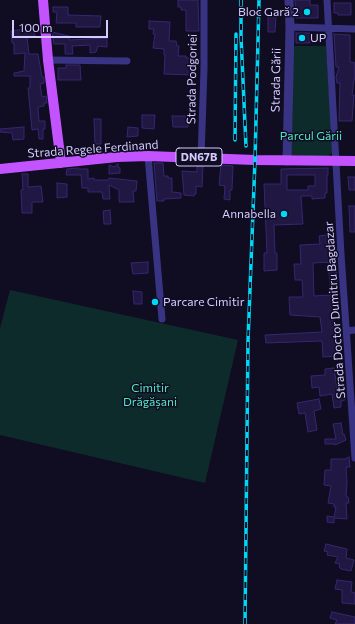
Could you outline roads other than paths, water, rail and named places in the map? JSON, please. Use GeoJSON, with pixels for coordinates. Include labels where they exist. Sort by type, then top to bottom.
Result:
{"type":"FeatureCollection","features":[{"type":"Feature","properties":{"kind":"main road"},"geometry":{"type":"LineString","coordinates":[[43,0],[48,60],[61,163]]}},
{"type":"Feature","properties":{"kind":"main road","name":"Strada Regele Ferdinand"},"geometry":{"type":"LineString","coordinates":[[0,169],[118,157],[148,156],[287,161],[355,161]]}},
{"type":"Feature","properties":{"kind":"street","name":"Strada Podgoriei"},"geometry":{"type":"LineString","coordinates":[[201,158],[204,69],[204,0]]}},
{"type":"Feature","properties":{"kind":"street","name":"Strada Gării"},"geometry":{"type":"LineString","coordinates":[[287,161],[290,27],[289,0]]}},
{"type":"Feature","properties":{"kind":"street","name":"Strada Doctor Dumitru Bagdazar"},"geometry":{"type":"LineString","coordinates":[[327,0],[347,331],[353,385],[355,458]]}},
{"type":"Feature","properties":{"kind":"street"},"geometry":{"type":"LineString","coordinates":[[290,27],[355,29]]}},
{"type":"Feature","properties":{"kind":"street"},"geometry":{"type":"LineString","coordinates":[[48,60],[128,61]]}},
{"type":"Feature","properties":{"kind":"street"},"geometry":{"type":"LineString","coordinates":[[148,156],[162,319]]}},
{"type":"Feature","properties":{"kind":"street"},"geometry":{"type":"LineString","coordinates":[[347,331],[355,330]]}},
{"type":"Feature","properties":{"kind":"railway"},"geometry":{"type":"LineString","coordinates":[[241,0],[241,37],[246,146]]}},
{"type":"Feature","properties":{"kind":"railway"},"geometry":{"type":"LineString","coordinates":[[245,624],[248,341],[259,0]]}},
{"type":"Feature","properties":{"kind":"railway"},"geometry":{"type":"LineString","coordinates":[[235,140],[236,34]]}},
{"type":"Feature","properties":{"kind":"place","name":"Bloc Gară 2"},"geometry":{"type":"Point","coordinates":[307,12]}},
{"type":"Feature","properties":{"kind":"place","name":"UP"},"geometry":{"type":"Point","coordinates":[302,38]}},
{"type":"Feature","properties":{"kind":"place","name":"Annabella"},"geometry":{"type":"Point","coordinates":[284,214]}},
{"type":"Feature","properties":{"kind":"place","name":"Parcare Cimitir"},"geometry":{"type":"Point","coordinates":[155,302]}},
{"type":"Feature","properties":{"kind":"park label","name":"Parcul Gării"},"geometry":{"type":"Point","coordinates":[311,136]}},
{"type":"Feature","properties":{"kind":"park label","name":"Cimitir Drăgășani"},"geometry":{"type":"Point","coordinates":[150,395]}}]}
